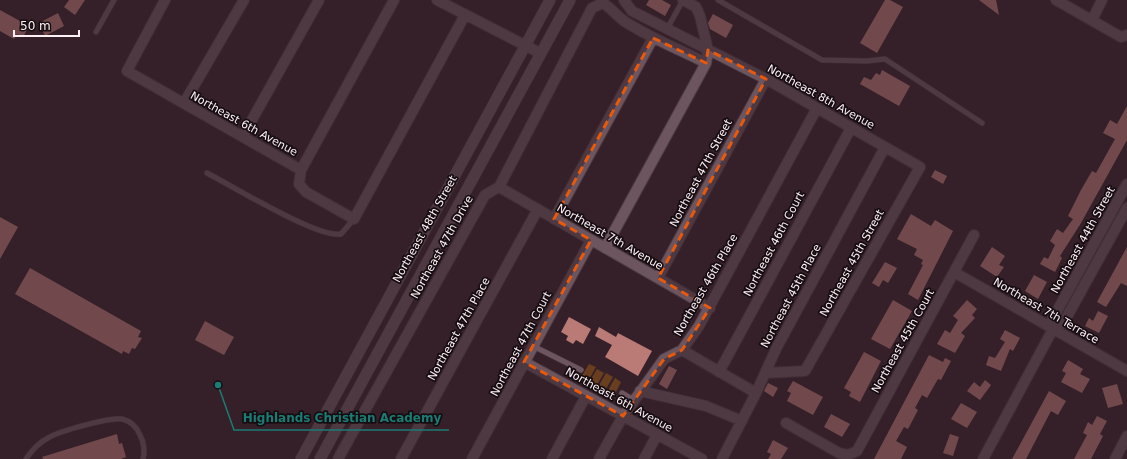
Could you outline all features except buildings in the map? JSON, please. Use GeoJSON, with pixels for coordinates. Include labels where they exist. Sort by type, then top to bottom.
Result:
{"type":"FeatureCollection","features":[{"type":"Feature","properties":{"kind":"main road","name":"Northeast 48th Street"},"geometry":{"type":"LineString","coordinates":[[301,459],[550,0]]}},
{"type":"Feature","properties":{"kind":"main road","name":"Northeast 48th Street"},"geometry":{"type":"LineString","coordinates":[[320,459],[570,0]]}},
{"type":"Feature","properties":{"kind":"street","name":"Northeast 6th Avenue"},"geometry":{"type":"LineString","coordinates":[[166,0],[127,71],[301,170],[299,184],[306,192],[354,219]]}},
{"type":"Feature","properties":{"kind":"street"},"geometry":{"type":"LineString","coordinates":[[184,104],[244,0]]}},
{"type":"Feature","properties":{"kind":"street"},"geometry":{"type":"LineString","coordinates":[[243,136],[319,0]]}},
{"type":"Feature","properties":{"kind":"street"},"geometry":{"type":"LineString","coordinates":[[301,170],[394,0]]}},
{"type":"Feature","properties":{"kind":"street"},"geometry":{"type":"LineString","coordinates":[[437,0],[540,53]]}},
{"type":"Feature","properties":{"kind":"street","name":"Northeast 8th Avenue"},"geometry":{"type":"LineString","coordinates":[[624,0],[632,11],[766,79],[920,167]]}},
{"type":"Feature","properties":{"kind":"street"},"geometry":{"type":"LineString","coordinates":[[605,248],[706,63],[708,50],[700,16],[696,7],[683,0]]}},
{"type":"Feature","properties":{"kind":"street"},"geometry":{"type":"LineString","coordinates":[[1056,0],[1124,36]]}},
{"type":"Feature","properties":{"kind":"street"},"geometry":{"type":"LineString","coordinates":[[1092,20],[1102,0]]}},
{"type":"Feature","properties":{"kind":"street","name":"Northeast 47th Drive"},"geometry":{"type":"LineString","coordinates":[[338,459],[485,195],[499,187],[592,8],[603,3],[613,9],[622,20],[653,38]]}},
{"type":"Feature","properties":{"kind":"street"},"geometry":{"type":"LineString","coordinates":[[354,219],[465,15]]}},
{"type":"Feature","properties":{"kind":"street"},"geometry":{"type":"LineString","coordinates":[[554,219],[653,38],[706,63]]}},
{"type":"Feature","properties":{"kind":"street","name":"Northeast 47th Street"},"geometry":{"type":"LineString","coordinates":[[658,278],[766,79]]}},
{"type":"Feature","properties":{"kind":"street","name":"Northeast 46th Place"},"geometry":{"type":"LineString","coordinates":[[599,459],[623,416],[664,359],[682,350],[710,308],[817,108]]}},
{"type":"Feature","properties":{"kind":"street","name":"Northeast 46th Court"},"geometry":{"type":"LineString","coordinates":[[719,372],[851,128]]}},
{"type":"Feature","properties":{"kind":"street","name":"Northeast 45th Place"},"geometry":{"type":"LineString","coordinates":[[722,459],[756,393],[776,349],[885,147]]}},
{"type":"Feature","properties":{"kind":"street","name":"Northeast 45th Street"},"geometry":{"type":"LineString","coordinates":[[765,373],[805,371],[920,167]]}},
{"type":"Feature","properties":{"kind":"street","name":"Northeast 44th Street"},"geometry":{"type":"LineString","coordinates":[[1053,329],[1051,322],[1127,184]]}},
{"type":"Feature","properties":{"kind":"street","name":"Northeast 7th Avenue"},"geometry":{"type":"LineString","coordinates":[[499,187],[710,308]]}},
{"type":"Feature","properties":{"kind":"street","name":"Northeast 44th Street"},"geometry":{"type":"LineString","coordinates":[[983,459],[1053,329],[1064,322],[1127,208]]}},
{"type":"Feature","properties":{"kind":"street","name":"Northeast 47th Place"},"geometry":{"type":"LineString","coordinates":[[401,459],[538,209]]}},
{"type":"Feature","properties":{"kind":"street","name":"Northeast 45th Court"},"geometry":{"type":"LineString","coordinates":[[786,423],[839,453],[848,455],[857,450],[974,236]]}},
{"type":"Feature","properties":{"kind":"street","name":"Northeast 47th Court"},"geometry":{"type":"LineString","coordinates":[[472,459],[591,240]]}},
{"type":"Feature","properties":{"kind":"street","name":"Northeast 7th Terrace"},"geometry":{"type":"LineString","coordinates":[[954,272],[1127,371]]}},
{"type":"Feature","properties":{"kind":"street"},"geometry":{"type":"LineString","coordinates":[[682,350],[756,393]]}},
{"type":"Feature","properties":{"kind":"street","name":"Northeast 6th Avenue"},"geometry":{"type":"LineString","coordinates":[[524,362],[657,435],[684,455],[702,459]]}},
{"type":"Feature","properties":{"kind":"street"},"geometry":{"type":"LineString","coordinates":[[640,392],[706,406],[742,421]]}},
{"type":"Feature","properties":{"kind":"street"},"geometry":{"type":"LineString","coordinates":[[552,459],[586,396]]}},
{"type":"Feature","properties":{"kind":"street"},"geometry":{"type":"LineString","coordinates":[[644,459],[657,435]]}},
{"type":"Feature","properties":{"kind":"street"},"geometry":{"type":"LineString","coordinates":[[1115,459],[1127,436]]}},
{"type":"Feature","properties":{"kind":"lane"},"geometry":{"type":"LineString","coordinates":[[96,32],[114,0]]}},
{"type":"Feature","properties":{"kind":"lane"},"geometry":{"type":"LineString","coordinates":[[667,30],[683,0]]}},
{"type":"Feature","properties":{"kind":"lane"},"geometry":{"type":"LineString","coordinates":[[718,0],[822,60],[867,61],[885,59],[982,123]]}},
{"type":"Feature","properties":{"kind":"lane"},"geometry":{"type":"LineString","coordinates":[[207,173],[260,202],[328,234],[341,234],[354,219]]}},
{"type":"Feature","properties":{"kind":"lane"},"geometry":{"type":"LineString","coordinates":[[533,346],[582,370]]}},
{"type":"Feature","properties":{"kind":"lane"},"geometry":{"type":"LineString","coordinates":[[622,393],[634,400]]}},
{"type":"Feature","properties":{"kind":"lane"},"geometry":{"type":"LineString","coordinates":[[26,459],[33,448],[49,437],[112,418],[124,420],[136,427],[142,439],[144,454],[143,459]]}},
{"type":"Feature","properties":{"kind":"highlighted area"},"geometry":{"type":"Polygon","coordinates":[[[653,38],[706,63],[708,50],[766,79],[658,278],[710,308],[682,350],[664,359],[623,416],[524,362],[591,240],[554,219],[653,38]]]}},
{"type":"Feature","properties":{"kind":"shaded area"},"geometry":{"type":"Polygon","coordinates":[[[589,364],[596,367],[587,383],[580,379],[589,364]]]}},
{"type":"Feature","properties":{"kind":"shaded area"},"geometry":{"type":"Polygon","coordinates":[[[597,369],[604,373],[595,388],[588,384],[597,369]]]}},
{"type":"Feature","properties":{"kind":"shaded area"},"geometry":{"type":"Polygon","coordinates":[[[606,373],[613,377],[604,392],[597,389],[606,373]]]}},
{"type":"Feature","properties":{"kind":"shaded area"},"geometry":{"type":"Polygon","coordinates":[[[615,378],[621,382],[613,398],[606,394],[615,378]]]}},
{"type":"Feature","properties":{"kind":"place","name":"Highlands Christian Academy"},"geometry":{"type":"Point","coordinates":[218,385]}}]}
